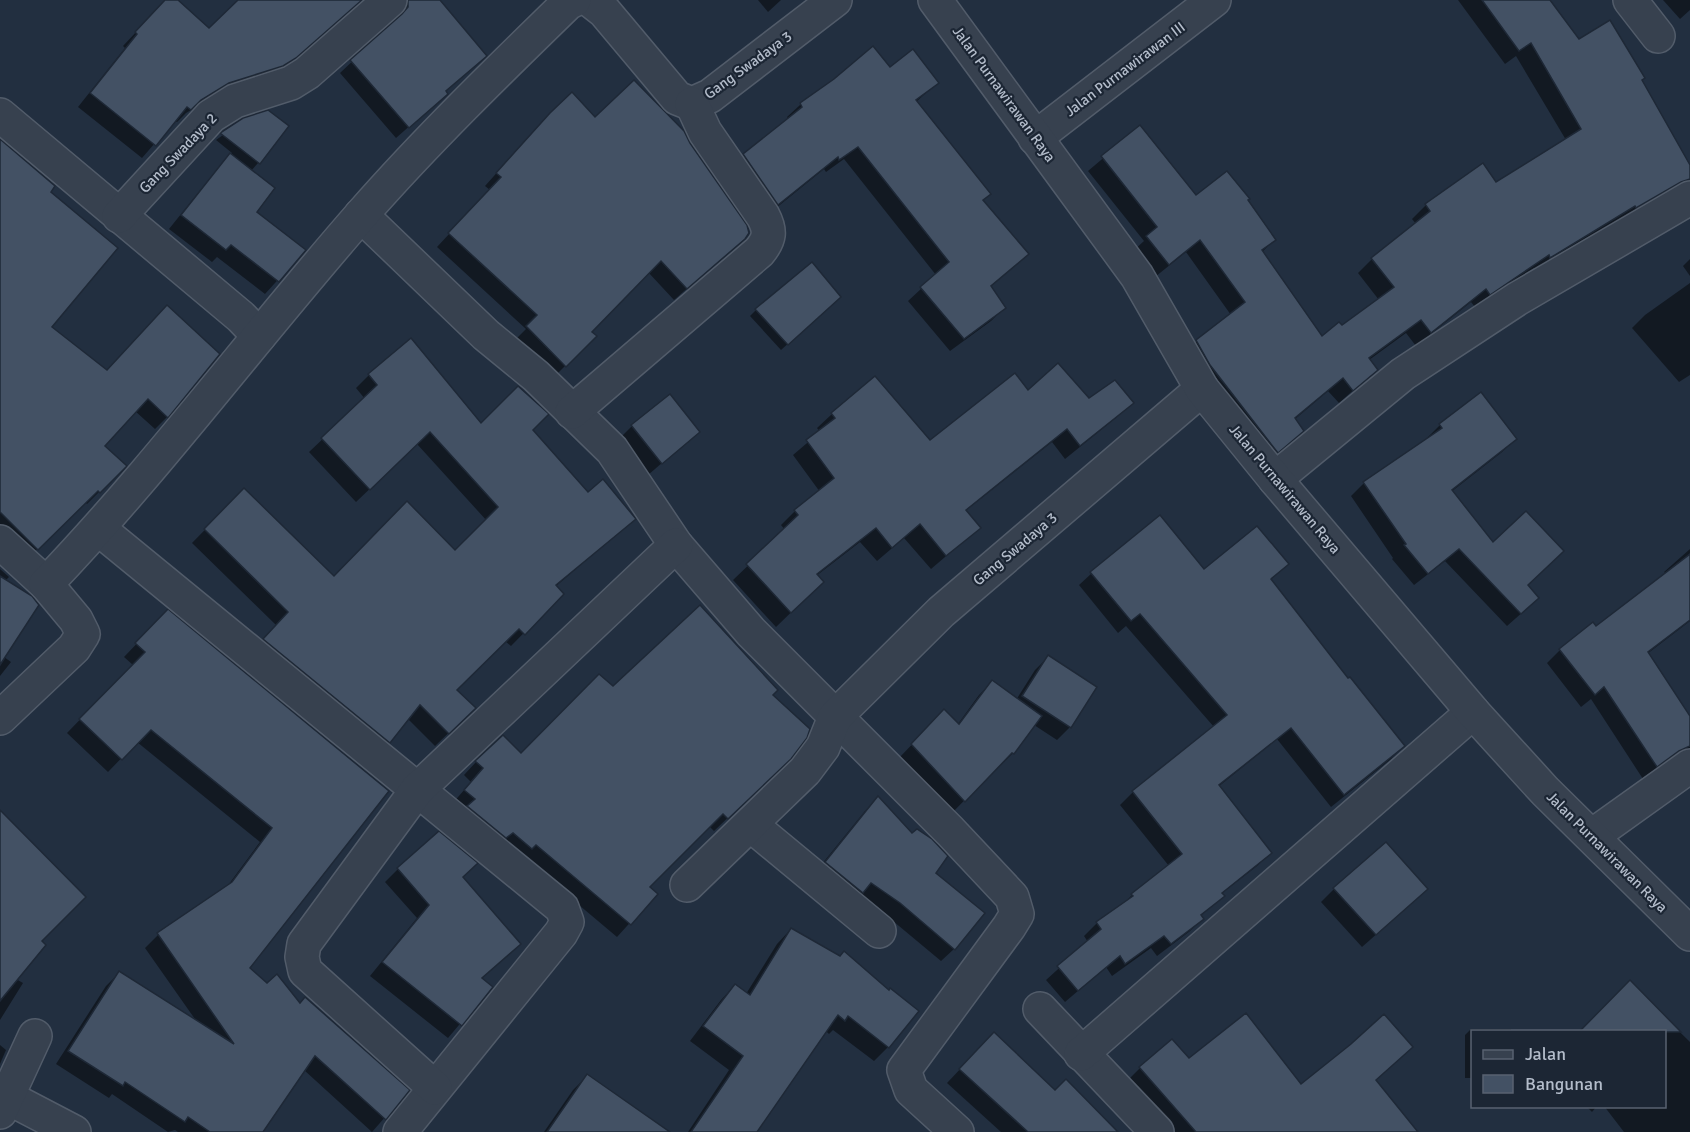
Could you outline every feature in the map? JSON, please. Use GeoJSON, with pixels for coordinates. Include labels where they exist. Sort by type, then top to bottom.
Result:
{"type":"FeatureCollection","features":[{"type":"Feature","properties":{"kind":"street","name":"Gang Swadaya 2"},"geometry":{"type":"LineString","coordinates":[[119,216],[211,116],[236,101],[291,83],[308,73],[390,0]]}},
{"type":"Feature","properties":{"kind":"street"},"geometry":{"type":"LineString","coordinates":[[46,584],[99,529],[361,215],[447,121],[568,3],[574,0]]}},
{"type":"Feature","properties":{"kind":"street","name":"Gang Swadaya 3"},"geometry":{"type":"LineString","coordinates":[[590,0],[604,10],[676,98],[692,104],[710,96],[835,0]]}},
{"type":"Feature","properties":{"kind":"street","name":"Jalan Purnawirawan Raya"},"geometry":{"type":"LineString","coordinates":[[935,0],[1137,276],[1202,389],[1275,479],[1473,712],[1545,790],[1690,934]]}},
{"type":"Feature","properties":{"kind":"street","name":"Jalan Purnawirawan III"},"geometry":{"type":"LineString","coordinates":[[1035,138],[1214,0]]}},
{"type":"Feature","properties":{"kind":"street"},"geometry":{"type":"LineString","coordinates":[[1630,0],[1658,36]]}},
{"type":"Feature","properties":{"kind":"street"},"geometry":{"type":"LineString","coordinates":[[572,412],[759,252],[767,242],[769,228],[763,216],[705,132],[692,104]]}},
{"type":"Feature","properties":{"kind":"street"},"geometry":{"type":"LineString","coordinates":[[0,116],[241,317],[259,336]]}},
{"type":"Feature","properties":{"kind":"street"},"geometry":{"type":"LineString","coordinates":[[1275,479],[1403,374],[1517,299],[1690,198]]}},
{"type":"Feature","properties":{"kind":"street"},"geometry":{"type":"LineString","coordinates":[[361,215],[486,334],[536,376],[612,450],[676,545],[751,632],[950,831],[1012,897],[1017,914],[904,1070],[911,1090],[936,1125]]}},
{"type":"Feature","properties":{"kind":"street","name":"Gang Swadaya 3"},"geometry":{"type":"LineString","coordinates":[[835,717],[941,612],[1202,389]]}},
{"type":"Feature","properties":{"kind":"street"},"geometry":{"type":"LineString","coordinates":[[99,529],[562,908],[567,922],[561,933],[400,1132]]}},
{"type":"Feature","properties":{"kind":"street"},"geometry":{"type":"LineString","coordinates":[[0,543],[46,584],[76,620],[83,634],[74,648],[0,718]]}},
{"type":"Feature","properties":{"kind":"street"},"geometry":{"type":"LineString","coordinates":[[435,1088],[305,971],[302,957],[304,944],[417,790],[676,545]]}},
{"type":"Feature","properties":{"kind":"street"},"geometry":{"type":"LineString","coordinates":[[1080,1054],[1473,712]]}},
{"type":"Feature","properties":{"kind":"street"},"geometry":{"type":"LineString","coordinates":[[687,885],[805,771],[823,747],[835,717]]}},
{"type":"Feature","properties":{"kind":"street"},"geometry":{"type":"LineString","coordinates":[[1592,836],[1690,766]]}},
{"type":"Feature","properties":{"kind":"street"},"geometry":{"type":"LineString","coordinates":[[751,825],[879,930]]}},
{"type":"Feature","properties":{"kind":"street"},"geometry":{"type":"LineString","coordinates":[[1040,1009],[1156,1132]]}},
{"type":"Feature","properties":{"kind":"street"},"geometry":{"type":"LineString","coordinates":[[35,1036],[4,1105],[74,1132]]}},
{"type":"Feature","properties":{"kind":"building"},"geometry":{"type":"Polygon","coordinates":[[[165,0],[178,0],[209,28],[238,0],[362,0],[296,58],[283,66],[229,83],[201,100],[191,110],[187,107],[156,146],[90,93],[137,34],[135,32],[165,0]]]}},
{"type":"Feature","properties":{"kind":"building"},"geometry":{"type":"Polygon","coordinates":[[[408,0],[440,0],[487,56],[446,91],[448,94],[409,128],[350,60],[402,14],[408,7],[408,0]]]}},
{"type":"Feature","properties":{"kind":"building"},"geometry":{"type":"Polygon","coordinates":[[[1482,0],[1550,0],[1579,39],[1610,20],[1645,78],[1642,80],[1690,165],[1690,179],[1636,208],[1635,206],[1550,258],[1549,255],[1490,295],[1486,289],[1431,333],[1421,320],[1369,358],[1378,370],[1353,391],[1343,378],[1295,418],[1304,431],[1278,453],[1210,365],[1196,340],[1245,302],[1200,240],[1169,265],[1146,236],[1157,227],[1101,156],[1140,125],[1196,195],[1227,171],[1250,199],[1248,200],[1276,240],[1262,250],[1322,336],[1339,322],[1342,325],[1394,287],[1371,258],[1430,211],[1425,204],[1483,163],[1496,182],[1581,129],[1531,43],[1519,51],[1482,0]]]}},
{"type":"Feature","properties":{"kind":"building"},"geometry":{"type":"Polygon","coordinates":[[[873,46],[890,67],[913,49],[939,83],[916,100],[991,194],[983,200],[1029,254],[991,286],[1006,308],[964,339],[920,287],[949,262],[858,147],[839,160],[838,157],[778,205],[743,154],[802,107],[800,103],[834,79],[873,46]]]}},
{"type":"Feature","properties":{"kind":"building"},"geometry":{"type":"Polygon","coordinates":[[[634,80],[684,131],[747,225],[749,233],[687,289],[661,261],[592,332],[597,336],[566,367],[526,326],[537,315],[448,233],[501,177],[496,173],[572,92],[595,117],[634,80]]]}},
{"type":"Feature","properties":{"kind":"building"},"geometry":{"type":"Polygon","coordinates":[[[268,110],[289,126],[260,164],[220,133],[243,118],[268,110]]]}},
{"type":"Feature","properties":{"kind":"building"},"geometry":{"type":"Polygon","coordinates":[[[0,139],[55,186],[51,192],[118,248],[52,327],[107,370],[167,305],[220,354],[168,418],[148,399],[105,446],[127,466],[38,550],[0,512],[0,139]]]}},
{"type":"Feature","properties":{"kind":"building"},"geometry":{"type":"Polygon","coordinates":[[[230,153],[275,188],[257,212],[306,250],[279,282],[231,245],[226,250],[181,215],[230,153]]]}},
{"type":"Feature","properties":{"kind":"building"},"geometry":{"type":"Polygon","coordinates":[[[812,262],[841,297],[788,345],[755,309],[812,262]]]}},
{"type":"Feature","properties":{"kind":"building"},"geometry":{"type":"Polygon","coordinates":[[[411,338],[481,423],[518,386],[549,414],[533,430],[588,492],[603,479],[636,519],[556,585],[564,594],[525,635],[519,629],[457,690],[476,708],[449,734],[420,705],[390,743],[263,639],[288,612],[204,529],[244,488],[334,576],[407,501],[455,550],[498,507],[430,432],[370,490],[321,438],[377,385],[368,374],[411,338]]]}},
{"type":"Feature","properties":{"kind":"building"},"geometry":{"type":"Polygon","coordinates":[[[1058,363],[1089,398],[1115,380],[1134,403],[1080,446],[1067,429],[966,510],[981,528],[946,556],[920,524],[892,548],[876,528],[817,574],[824,582],[791,613],[746,564],[798,515],[794,510],[834,478],[806,440],[835,418],[831,413],[875,376],[930,440],[1015,373],[1028,390],[1058,363]]]}},
{"type":"Feature","properties":{"kind":"building"},"geometry":{"type":"Polygon","coordinates":[[[1481,392],[1517,439],[1452,490],[1493,542],[1526,511],[1564,551],[1528,585],[1539,598],[1521,614],[1459,549],[1428,574],[1404,545],[1406,544],[1363,482],[1442,428],[1439,424],[1481,392]]]}},
{"type":"Feature","properties":{"kind":"building"},"geometry":{"type":"Polygon","coordinates":[[[670,394],[700,432],[662,464],[631,425],[670,394]]]}},
{"type":"Feature","properties":{"kind":"building"},"geometry":{"type":"Polygon","coordinates":[[[1160,515],[1204,569],[1257,526],[1289,564],[1271,579],[1348,678],[1350,677],[1405,746],[1344,795],[1291,728],[1219,785],[1272,853],[1222,893],[1225,896],[1201,915],[1204,919],[1171,944],[1164,936],[1125,964],[1120,956],[1078,991],[1057,966],[1101,929],[1096,922],[1133,896],[1131,894],[1182,854],[1132,791],[1227,715],[1140,614],[1131,621],[1090,572],[1160,515]]]}},
{"type":"Feature","properties":{"kind":"building"},"geometry":{"type":"Polygon","coordinates":[[[1690,554],[1690,620],[1648,652],[1690,716],[1690,746],[1657,767],[1604,687],[1595,695],[1559,649],[1593,622],[1596,626],[1690,554]]]}},
{"type":"Feature","properties":{"kind":"building"},"geometry":{"type":"Polygon","coordinates":[[[0,576],[32,596],[39,605],[0,665],[0,576]]]}},
{"type":"Feature","properties":{"kind":"building"},"geometry":{"type":"Polygon","coordinates":[[[700,605],[778,690],[773,695],[810,729],[807,738],[791,759],[728,819],[723,814],[650,887],[658,894],[631,925],[536,845],[532,849],[513,833],[506,838],[467,806],[475,799],[464,790],[483,768],[475,761],[503,735],[521,753],[599,674],[613,686],[700,605]]]}},
{"type":"Feature","properties":{"kind":"building"},"geometry":{"type":"Polygon","coordinates":[[[168,609],[389,791],[250,968],[267,983],[277,974],[300,1003],[305,997],[410,1090],[386,1120],[315,1056],[263,1132],[210,1132],[188,1117],[185,1122],[125,1082],[123,1086],[68,1051],[119,971],[234,1044],[157,933],[232,882],[272,828],[151,730],[122,760],[79,719],[145,652],[135,643],[168,609]]]}},
{"type":"Feature","properties":{"kind":"building"},"geometry":{"type":"Polygon","coordinates":[[[1048,655],[1097,687],[1071,728],[1022,696],[1048,655]]]}},
{"type":"Feature","properties":{"kind":"building"},"geometry":{"type":"Polygon","coordinates":[[[992,680],[1042,716],[1014,754],[1012,753],[965,802],[911,744],[944,709],[959,724],[992,680]]]}},
{"type":"Feature","properties":{"kind":"building"},"geometry":{"type":"Polygon","coordinates":[[[878,796],[912,833],[917,829],[932,839],[948,856],[936,873],[985,913],[955,950],[900,903],[871,883],[863,893],[825,862],[878,796]]]}},
{"type":"Feature","properties":{"kind":"building"},"geometry":{"type":"Polygon","coordinates":[[[0,810],[86,897],[42,941],[46,945],[0,1001],[0,810]]]}},
{"type":"Feature","properties":{"kind":"building"},"geometry":{"type":"Polygon","coordinates":[[[439,831],[478,863],[463,877],[521,944],[482,978],[493,987],[462,1026],[382,962],[429,905],[397,868],[439,831]]]}},
{"type":"Feature","properties":{"kind":"building"},"geometry":{"type":"Polygon","coordinates":[[[1386,842],[1428,889],[1376,935],[1333,888],[1386,842]]]}},
{"type":"Feature","properties":{"kind":"building"},"geometry":{"type":"Polygon","coordinates":[[[791,928],[840,956],[844,951],[889,990],[890,988],[919,1011],[889,1048],[848,1016],[845,1021],[838,1015],[757,1132],[691,1132],[743,1056],[703,1026],[735,984],[750,995],[791,928]]]}},
{"type":"Feature","properties":{"kind":"building"},"geometry":{"type":"Polygon","coordinates":[[[1630,980],[1681,1032],[1666,1032],[1666,1030],[1581,1030],[1630,980]]]}},
{"type":"Feature","properties":{"kind":"building"},"geometry":{"type":"Polygon","coordinates":[[[1246,1013],[1301,1084],[1384,1014],[1413,1047],[1376,1080],[1418,1132],[1196,1132],[1139,1067],[1172,1039],[1189,1058],[1246,1013]]]}},
{"type":"Feature","properties":{"kind":"building"},"geometry":{"type":"Polygon","coordinates":[[[994,1032],[1055,1090],[1066,1079],[1118,1132],[1028,1132],[959,1069],[994,1032]]]}},
{"type":"Feature","properties":{"kind":"building"},"geometry":{"type":"Polygon","coordinates":[[[587,1074],[670,1132],[547,1132],[587,1074]]]}}]}
